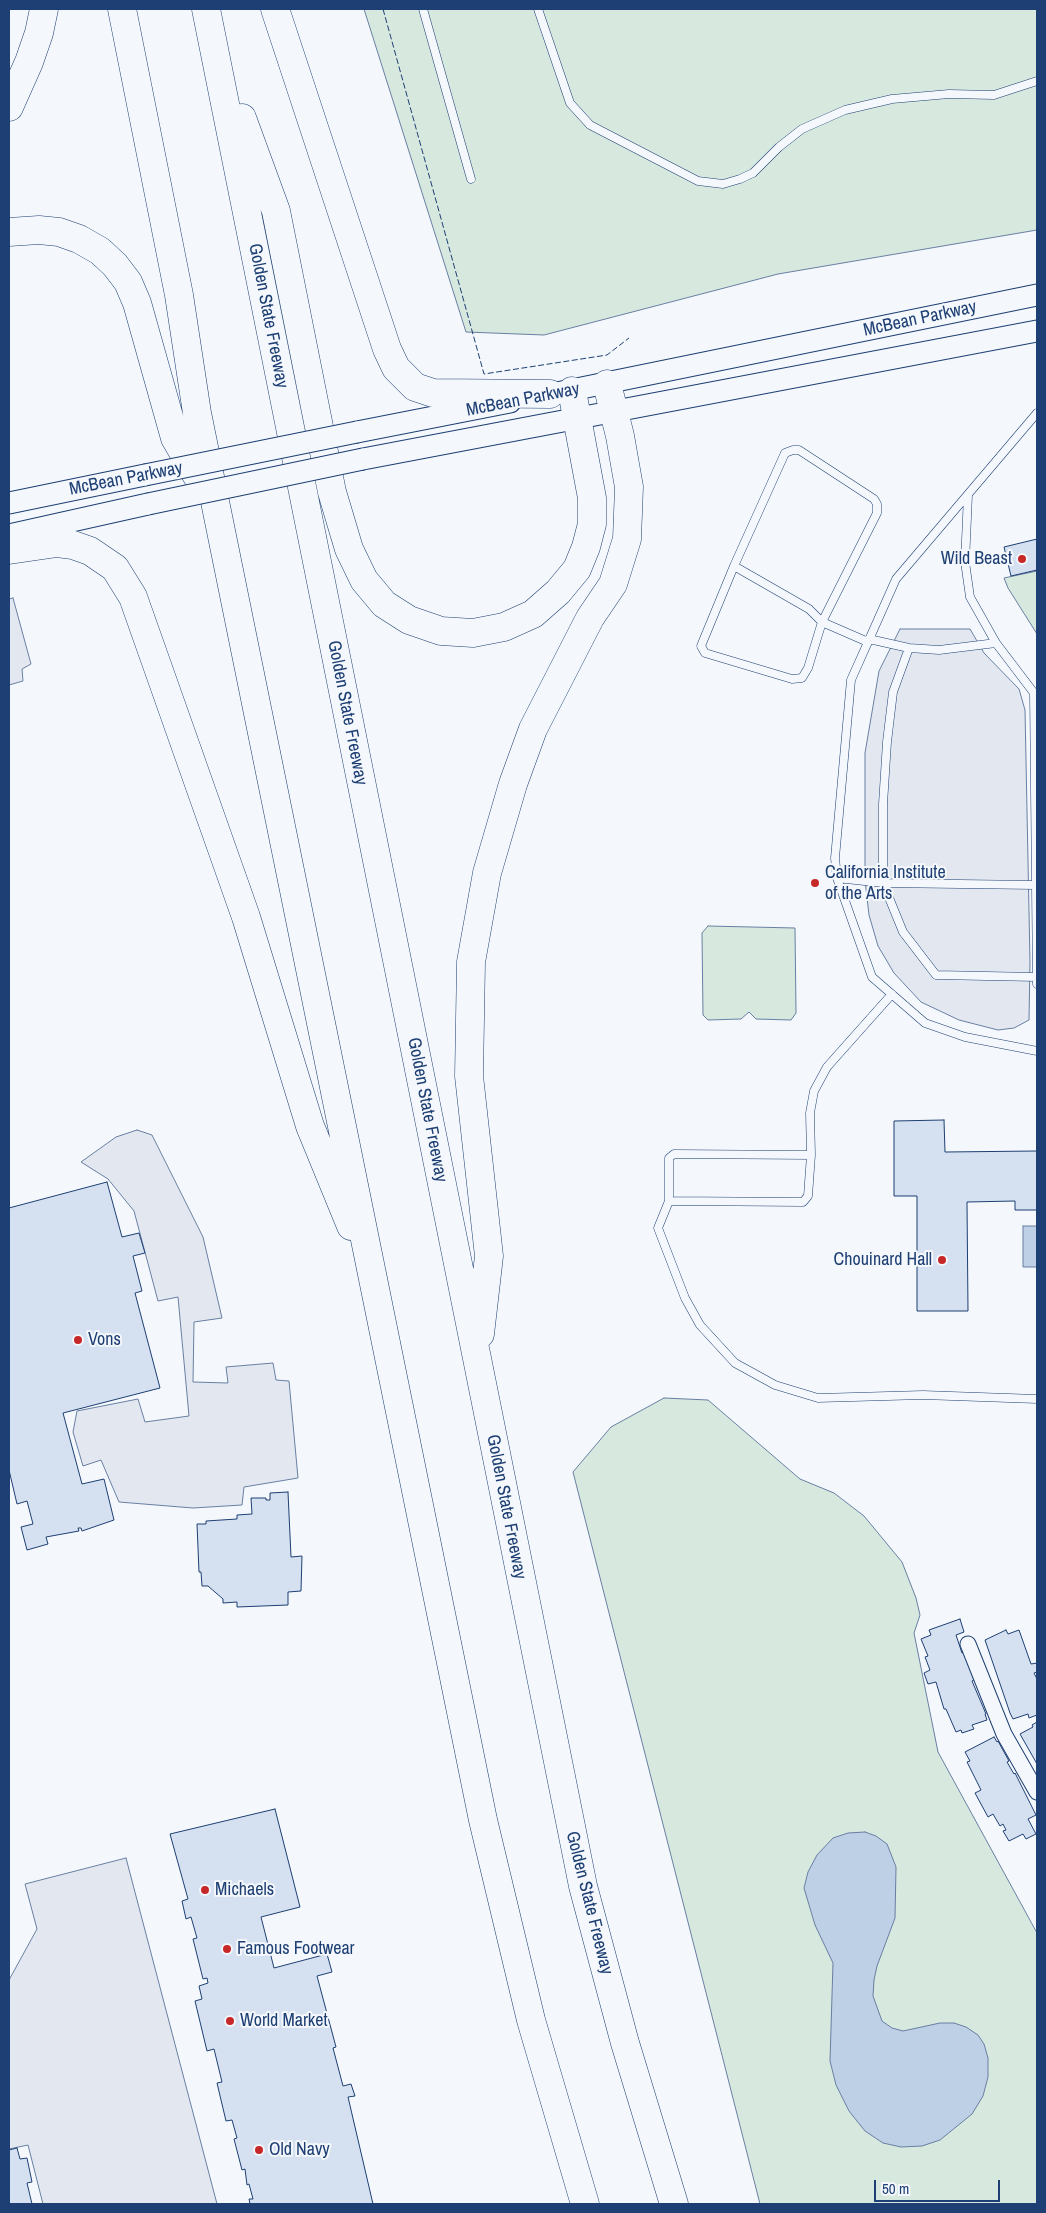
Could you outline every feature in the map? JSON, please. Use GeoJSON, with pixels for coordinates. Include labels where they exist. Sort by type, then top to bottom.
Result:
{"type":"FeatureCollection","features":[{"type":"Feature","properties":{"kind":"highway"},"geometry":{"type":"LineString","coordinates":[[9,107],[29,62],[44,9]]}},
{"type":"Feature","properties":{"kind":"highway"},"geometry":{"type":"LineString","coordinates":[[122,9],[179,296],[197,413],[483,1820],[531,2020],[585,2204]]}},
{"type":"Feature","properties":{"kind":"highway"},"geometry":{"type":"LineString","coordinates":[[208,20],[276,211],[332,492],[349,549],[364,580],[384,604],[409,620],[441,632],[473,633],[504,627],[526,618],[558,592],[576,569],[586,547],[592,524],[592,498],[578,417],[561,392],[433,393],[415,387],[396,368],[387,348],[275,9]]}},
{"type":"Feature","properties":{"kind":"highway","name":"Golden State Freeway"},"geometry":{"type":"LineString","coordinates":[[208,20],[582,1886],[625,2043],[674,2204]]}},
{"type":"Feature","properties":{"kind":"highway"},"geometry":{"type":"LineString","coordinates":[[9,232],[39,230],[60,232],[79,238],[100,251],[115,264],[128,282],[136,303],[175,438],[217,512]]}},
{"type":"Feature","properties":{"kind":"highway"},"geometry":{"type":"LineString","coordinates":[[477,1358],[489,1256],[469,1076],[471,962],[487,873],[513,784],[537,719],[590,618],[613,584],[627,539],[628,488],[614,411],[607,384]]}},
{"type":"Feature","properties":{"kind":"highway"},"geometry":{"type":"LineString","coordinates":[[9,550],[57,543],[73,545],[90,551],[115,568],[133,597],[252,934],[310,1126],[375,1285]]}},
{"type":"Feature","properties":{"kind":"main road","name":"McBean Parkway"},"geometry":{"type":"LineString","coordinates":[[9,503],[357,432],[607,384],[1037,295]]}},
{"type":"Feature","properties":{"kind":"main road","name":"McBean Parkway"},"geometry":{"type":"LineString","coordinates":[[9,535],[363,459],[1037,331]]}},
{"type":"Feature","properties":{"kind":"street"},"geometry":{"type":"LineString","coordinates":[[968,1644],[1004,1734],[1037,1792]]}},
{"type":"Feature","properties":{"kind":"lane"},"geometry":{"type":"LineString","coordinates":[[423,9],[472,178]]}},
{"type":"Feature","properties":{"kind":"lane"},"geometry":{"type":"LineString","coordinates":[[538,9],[570,104],[590,125],[698,181],[723,184],[753,173],[779,147],[802,130],[845,110],[892,99],[949,94],[994,95],[1037,81]]}},
{"type":"Feature","properties":{"kind":"lane"},"geometry":{"type":"LineString","coordinates":[[1037,414],[896,579],[868,640],[851,680],[835,858],[837,878],[872,977],[925,1023],[965,1037],[1037,1051]]}},
{"type":"Feature","properties":{"kind":"lane"},"geometry":{"type":"LineString","coordinates":[[793,450],[799,450],[874,499],[877,504],[876,513],[822,622],[808,668],[802,678],[792,680],[705,653],[701,646],[734,566],[785,453],[793,450]]}},
{"type":"Feature","properties":{"kind":"lane"},"geometry":{"type":"LineString","coordinates":[[968,495],[965,562],[970,597],[996,644],[1034,693],[1037,984]]}},
{"type":"Feature","properties":{"kind":"lane"},"geometry":{"type":"LineString","coordinates":[[734,566],[809,609],[822,622],[868,640],[909,648],[939,650],[996,644]]}},
{"type":"Feature","properties":{"kind":"lane"},"geometry":{"type":"LineString","coordinates":[[909,648],[893,692],[887,742],[883,804],[883,883],[903,932],[936,975],[1037,978]]}},
{"type":"Feature","properties":{"kind":"lane"},"geometry":{"type":"LineString","coordinates":[[837,878],[883,883],[1036,885]]}},
{"type":"Feature","properties":{"kind":"lane"},"geometry":{"type":"LineString","coordinates":[[669,1201],[803,1202],[808,1196],[811,1155],[810,1113],[814,1090],[827,1067],[892,994]]}},
{"type":"Feature","properties":{"kind":"lane"},"geometry":{"type":"LineString","coordinates":[[811,1155],[674,1154],[669,1158],[669,1201],[658,1228],[684,1298],[700,1325],[735,1363],[775,1386],[818,1398],[923,1395],[1037,1399]]}},
{"type":"Feature","properties":{"kind":"shaded area"},"geometry":{"type":"Polygon","coordinates":[[[364,9],[1037,9],[1037,230],[778,274],[544,335],[466,332],[364,9]]]}},
{"type":"Feature","properties":{"kind":"shaded area"},"geometry":{"type":"Polygon","coordinates":[[[1037,571],[1037,634],[1008,588],[1004,578],[1037,571]]]}},
{"type":"Feature","properties":{"kind":"shaded area"},"geometry":{"type":"Polygon","coordinates":[[[13,598],[31,664],[22,669],[23,681],[9,685],[9,599],[13,598]]]}},
{"type":"Feature","properties":{"kind":"shaded area"},"geometry":{"type":"Polygon","coordinates":[[[900,629],[970,629],[984,653],[1019,689],[1025,710],[1030,962],[1029,1020],[1014,1028],[998,1030],[959,1020],[921,1002],[894,973],[878,946],[869,915],[865,880],[865,753],[879,671],[900,629]]]}},
{"type":"Feature","properties":{"kind":"shaded area"},"geometry":{"type":"Polygon","coordinates":[[[708,926],[795,928],[796,1013],[791,1020],[756,1019],[749,1012],[741,1019],[708,1020],[703,1015],[702,933],[708,926]]]}},
{"type":"Feature","properties":{"kind":"shaded area"},"geometry":{"type":"Polygon","coordinates":[[[137,1130],[152,1135],[203,1237],[222,1318],[194,1322],[193,1382],[228,1383],[226,1367],[273,1363],[276,1380],[289,1381],[298,1478],[244,1487],[242,1505],[193,1508],[119,1502],[101,1460],[83,1466],[73,1432],[77,1411],[138,1399],[145,1422],[189,1416],[178,1297],[158,1301],[134,1211],[108,1179],[81,1162],[116,1137],[137,1130]]]}},
{"type":"Feature","properties":{"kind":"shaded area"},"geometry":{"type":"Polygon","coordinates":[[[664,1398],[708,1400],[800,1479],[834,1493],[864,1516],[902,1562],[916,1598],[920,1615],[914,1633],[938,1752],[1037,1933],[1037,2204],[760,2204],[573,1472],[611,1427],[664,1398]]]}},
{"type":"Feature","properties":{"kind":"shaded area"},"geometry":{"type":"Polygon","coordinates":[[[126,1858],[217,2204],[43,2204],[28,2145],[9,2149],[9,1980],[37,1929],[25,1884],[126,1858]]]}},
{"type":"Feature","properties":{"kind":"water"},"geometry":{"type":"Polygon","coordinates":[[[1023,1226],[1037,1226],[1037,1267],[1023,1267],[1023,1226]]]}},
{"type":"Feature","properties":{"kind":"water"},"geometry":{"type":"Polygon","coordinates":[[[865,1832],[876,1836],[887,1844],[896,1867],[895,1918],[877,1966],[874,1980],[873,1996],[882,2021],[892,2028],[903,2031],[940,2023],[954,2023],[966,2027],[978,2035],[984,2044],[988,2058],[988,2077],[983,2096],[972,2114],[940,2140],[922,2146],[901,2147],[883,2143],[865,2131],[849,2111],[836,2085],[830,2061],[833,1963],[815,1925],[804,1888],[808,1872],[817,1855],[833,1838],[848,1833],[865,1832]]]}},
{"type":"Feature","properties":{"kind":"building","name":"Wild Beast"},"geometry":{"type":"Polygon","coordinates":[[[1037,539],[1037,570],[1011,576],[1004,547],[1037,539]]]}},
{"type":"Feature","properties":{"kind":"building","name":"Chouinard Hall"},"geometry":{"type":"Polygon","coordinates":[[[944,1120],[945,1152],[1037,1151],[1037,1210],[1015,1210],[1015,1201],[967,1202],[968,1311],[917,1311],[917,1196],[894,1196],[894,1121],[944,1120]]]}},
{"type":"Feature","properties":{"kind":"building","name":"Vons"},"geometry":{"type":"Polygon","coordinates":[[[107,1182],[122,1237],[139,1233],[145,1253],[133,1256],[142,1291],[135,1293],[160,1388],[63,1413],[82,1484],[104,1479],[114,1520],[82,1531],[81,1528],[78,1528],[79,1531],[46,1537],[48,1544],[27,1550],[21,1527],[33,1524],[27,1501],[17,1504],[9,1470],[9,1208],[107,1182]]]}},
{"type":"Feature","properties":{"kind":"building"},"geometry":{"type":"Polygon","coordinates":[[[288,1492],[291,1557],[302,1556],[301,1591],[288,1592],[288,1605],[237,1607],[237,1602],[223,1603],[223,1599],[208,1586],[202,1586],[201,1572],[199,1572],[197,1524],[206,1524],[206,1521],[237,1519],[237,1515],[252,1514],[251,1498],[266,1498],[266,1500],[270,1500],[270,1493],[288,1492]]]}},
{"type":"Feature","properties":{"kind":"building"},"geometry":{"type":"Polygon","coordinates":[[[960,1619],[964,1632],[956,1635],[962,1653],[964,1652],[974,1680],[972,1681],[987,1720],[972,1725],[974,1729],[962,1733],[961,1730],[956,1732],[946,1709],[944,1709],[936,1682],[928,1684],[924,1673],[930,1670],[925,1657],[928,1656],[921,1639],[931,1635],[929,1630],[960,1619]]]}},
{"type":"Feature","properties":{"kind":"building"},"geometry":{"type":"Polygon","coordinates":[[[1006,1630],[1008,1634],[1019,1630],[1031,1664],[1037,1663],[1037,1672],[1034,1673],[1037,1679],[1037,1715],[1029,1718],[1028,1714],[1013,1719],[985,1640],[1006,1630]]]}},
{"type":"Feature","properties":{"kind":"building"},"geometry":{"type":"Polygon","coordinates":[[[1037,1722],[1037,1764],[1020,1734],[1033,1727],[1032,1725],[1037,1722]]]}},
{"type":"Feature","properties":{"kind":"building"},"geometry":{"type":"Polygon","coordinates":[[[994,1737],[1009,1761],[1007,1762],[1015,1773],[1036,1815],[1028,1819],[1036,1834],[1026,1839],[1023,1834],[1009,1841],[1003,1831],[1006,1830],[1003,1824],[1000,1826],[993,1814],[988,1817],[975,1793],[981,1790],[967,1762],[970,1761],[965,1752],[994,1737]]]}},
{"type":"Feature","properties":{"kind":"building"},"geometry":{"type":"Polygon","coordinates":[[[275,1809],[300,1907],[261,1917],[274,1968],[327,1954],[332,1972],[317,1976],[336,2047],[333,2048],[343,2086],[351,2084],[355,2096],[348,2097],[373,2204],[250,2204],[249,2199],[253,2199],[249,2184],[247,2185],[245,2169],[242,2170],[234,2139],[237,2138],[232,2120],[226,2121],[217,2083],[222,2082],[214,2049],[207,2051],[195,2001],[202,1999],[199,1986],[208,1983],[207,1978],[203,1979],[193,1939],[197,1938],[191,1917],[186,1919],[182,1901],[188,1899],[170,1834],[275,1809]]]}},
{"type":"Feature","properties":{"kind":"building"},"geometry":{"type":"Polygon","coordinates":[[[17,2148],[20,2159],[27,2158],[32,2182],[27,2183],[32,2204],[9,2204],[9,2150],[17,2148]]]}},
{"type":"Feature","properties":{"kind":"fence"},"geometry":{"type":"LineString","coordinates":[[383,9],[484,374],[607,355],[629,338]]}},
{"type":"Feature","properties":{"kind":"place","name":"Wild Beast"},"geometry":{"type":"Point","coordinates":[1022,559]}},
{"type":"Feature","properties":{"kind":"place","name":"California Institute of the Arts"},"geometry":{"type":"Point","coordinates":[815,883]}},
{"type":"Feature","properties":{"kind":"place","name":"Chouinard Hall"},"geometry":{"type":"Point","coordinates":[942,1260]}},
{"type":"Feature","properties":{"kind":"place","name":"Vons"},"geometry":{"type":"Point","coordinates":[78,1340]}},
{"type":"Feature","properties":{"kind":"place","name":"Michaels"},"geometry":{"type":"Point","coordinates":[205,1890]}},
{"type":"Feature","properties":{"kind":"place","name":"Famous Footwear"},"geometry":{"type":"Point","coordinates":[227,1949]}},
{"type":"Feature","properties":{"kind":"place","name":"World Market"},"geometry":{"type":"Point","coordinates":[230,2021]}},
{"type":"Feature","properties":{"kind":"place","name":"Old Navy"},"geometry":{"type":"Point","coordinates":[259,2150]}}]}
